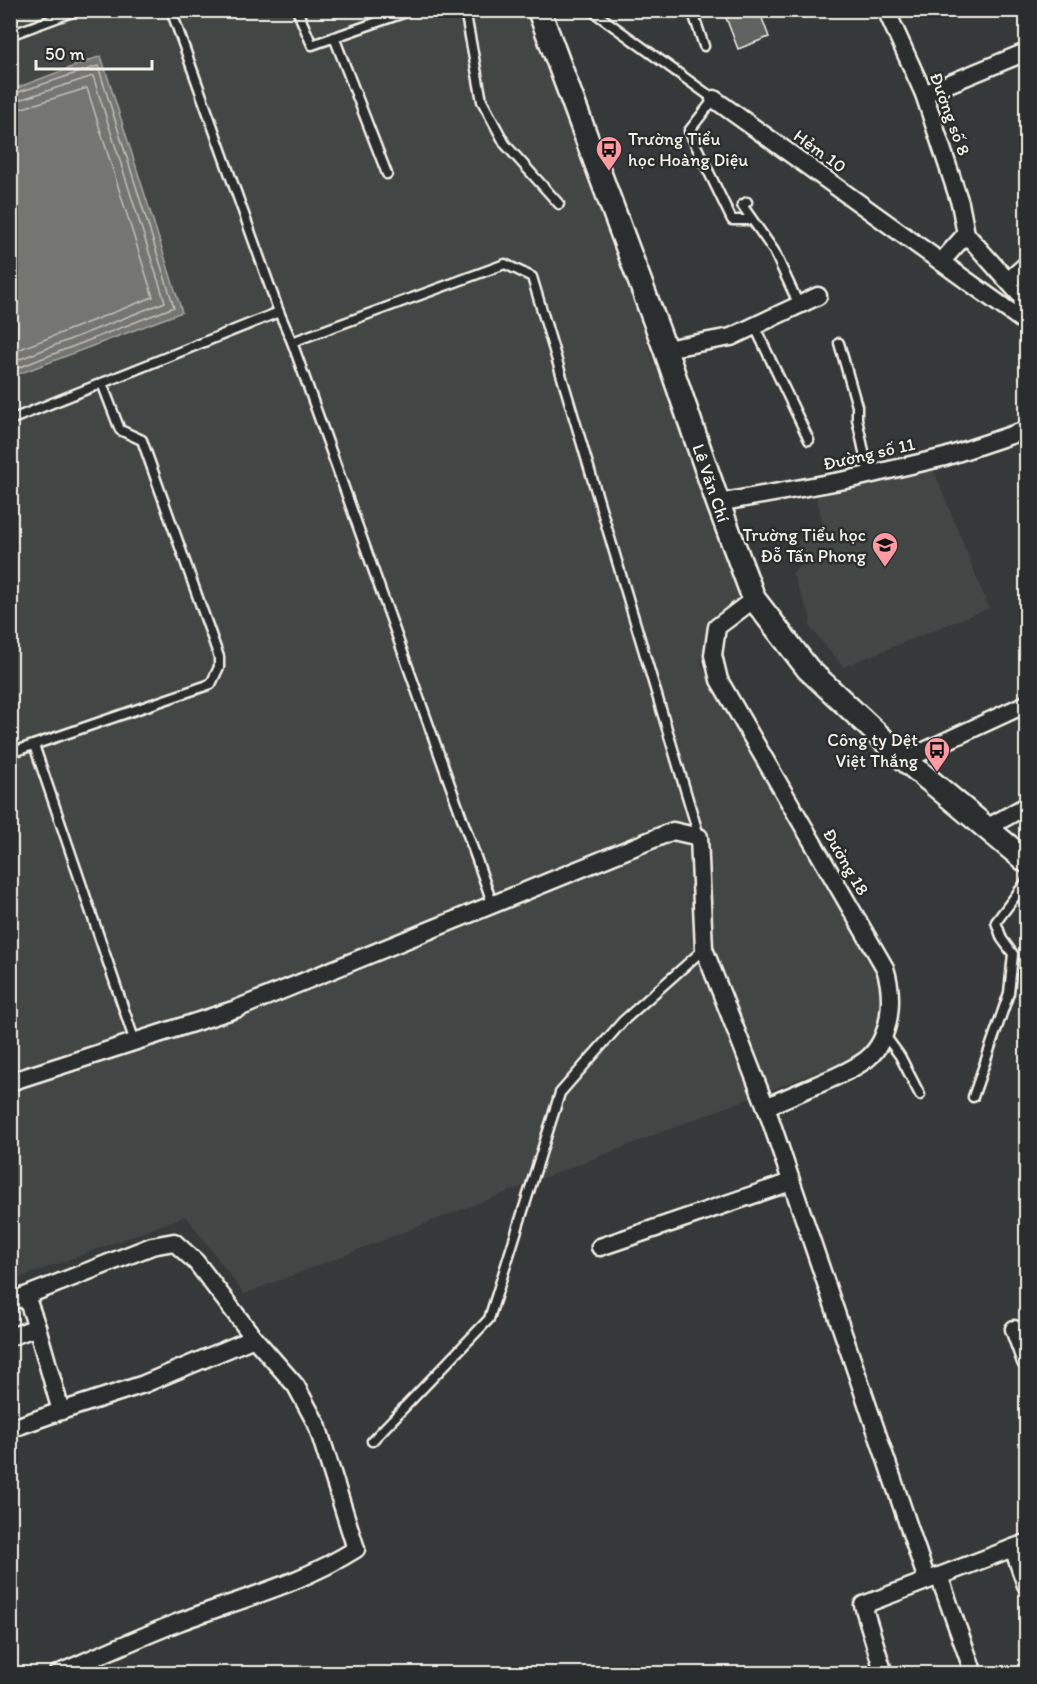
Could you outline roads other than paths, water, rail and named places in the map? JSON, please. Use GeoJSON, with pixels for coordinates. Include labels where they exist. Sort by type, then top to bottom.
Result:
{"type":"FeatureCollection","features":[{"type":"Feature","properties":{"kind":"main road","name":"Lê Văn Chí"},"geometry":{"type":"LineString","coordinates":[[539,10],[666,349],[718,503],[754,599],[808,669],[906,760],[985,829],[1026,861]]}},
{"type":"Feature","properties":{"kind":"street","name":"Đường số 8"},"geometry":{"type":"LineString","coordinates":[[886,10],[924,94],[960,202],[966,234]]}},
{"type":"Feature","properties":{"kind":"street"},"geometry":{"type":"LineString","coordinates":[[924,94],[1026,52]]}},
{"type":"Feature","properties":{"kind":"street","name":"Hẻm 10"},"geometry":{"type":"LineString","coordinates":[[714,99],[1026,322]]}},
{"type":"Feature","properties":{"kind":"street"},"geometry":{"type":"LineString","coordinates":[[941,262],[966,234],[1022,297],[1026,322]]}},
{"type":"Feature","properties":{"kind":"street"},"geometry":{"type":"LineString","coordinates":[[1009,280],[1026,265]]}},
{"type":"Feature","properties":{"kind":"street"},"geometry":{"type":"LineString","coordinates":[[666,349],[731,337],[818,296]]}},
{"type":"Feature","properties":{"kind":"street","name":"Đường số 11"},"geometry":{"type":"LineString","coordinates":[[718,503],[869,475],[945,457],[1026,430]]}},
{"type":"Feature","properties":{"kind":"street","name":"Đường 18"},"geometry":{"type":"LineString","coordinates":[[754,599],[717,627],[713,655],[719,680],[885,968],[891,997],[884,1034],[867,1058],[765,1107]]}},
{"type":"Feature","properties":{"kind":"street"},"geometry":{"type":"LineString","coordinates":[[906,760],[1026,704]]}},
{"type":"Feature","properties":{"kind":"street"},"geometry":{"type":"LineString","coordinates":[[985,829],[1026,806]]}},
{"type":"Feature","properties":{"kind":"street"},"geometry":{"type":"LineString","coordinates":[[10,1082],[236,1009],[673,831],[699,837],[704,949],[765,1107],[933,1578],[975,1674]]}},
{"type":"Feature","properties":{"kind":"street"},"geometry":{"type":"LineString","coordinates":[[600,1247],[791,1182]]}},
{"type":"Feature","properties":{"kind":"street"},"geometry":{"type":"LineString","coordinates":[[57,1674],[180,1622],[258,1596],[328,1567],[356,1549],[317,1425],[296,1386],[254,1338],[196,1262],[174,1242],[152,1245],[18,1299],[37,1327],[61,1411]]}},
{"type":"Feature","properties":{"kind":"street"},"geometry":{"type":"LineString","coordinates":[[10,1337],[37,1327]]}},
{"type":"Feature","properties":{"kind":"street"},"geometry":{"type":"LineString","coordinates":[[1014,1329],[1026,1362]]}},
{"type":"Feature","properties":{"kind":"street"},"geometry":{"type":"LineString","coordinates":[[10,1430],[144,1384],[254,1338]]}},
{"type":"Feature","properties":{"kind":"street"},"geometry":{"type":"LineString","coordinates":[[884,1674],[863,1605],[1020,1546],[1026,1585]]}},
{"type":"Feature","properties":{"kind":"lane"},"geometry":{"type":"LineString","coordinates":[[10,35],[78,10]]}},
{"type":"Feature","properties":{"kind":"lane"},"geometry":{"type":"LineString","coordinates":[[171,10],[493,905]]}},
{"type":"Feature","properties":{"kind":"lane"},"geometry":{"type":"LineString","coordinates":[[297,10],[312,45],[412,10]]}},
{"type":"Feature","properties":{"kind":"lane"},"geometry":{"type":"LineString","coordinates":[[465,10],[482,101],[505,144],[559,204]]}},
{"type":"Feature","properties":{"kind":"lane","name":"Hẻm 10"},"geometry":{"type":"LineString","coordinates":[[591,10],[714,99]]}},
{"type":"Feature","properties":{"kind":"lane"},"geometry":{"type":"LineString","coordinates":[[692,10],[704,46]]}},
{"type":"Feature","properties":{"kind":"lane"},"geometry":{"type":"LineString","coordinates":[[334,38],[387,174]]}},
{"type":"Feature","properties":{"kind":"lane"},"geometry":{"type":"LineString","coordinates":[[714,99],[689,131],[732,220],[752,220]]}},
{"type":"Feature","properties":{"kind":"lane"},"geometry":{"type":"LineString","coordinates":[[747,202],[742,205],[774,250],[799,305]]}},
{"type":"Feature","properties":{"kind":"lane"},"geometry":{"type":"LineString","coordinates":[[292,342],[505,264],[532,277],[699,837]]}},
{"type":"Feature","properties":{"kind":"lane"},"geometry":{"type":"LineString","coordinates":[[10,420],[279,312]]}},
{"type":"Feature","properties":{"kind":"lane"},"geometry":{"type":"LineString","coordinates":[[755,327],[809,440]]}},
{"type":"Feature","properties":{"kind":"lane"},"geometry":{"type":"LineString","coordinates":[[839,343],[857,406],[857,419],[869,475]]}},
{"type":"Feature","properties":{"kind":"lane"},"geometry":{"type":"LineString","coordinates":[[10,753],[211,684],[219,667],[219,657],[142,440],[120,430],[102,383]]}},
{"type":"Feature","properties":{"kind":"lane"},"geometry":{"type":"LineString","coordinates":[[34,745],[135,1042]]}},
{"type":"Feature","properties":{"kind":"lane"},"geometry":{"type":"LineString","coordinates":[[974,1097],[1009,993],[1013,954],[1002,939],[996,922],[1026,882]]}},
{"type":"Feature","properties":{"kind":"lane"},"geometry":{"type":"LineString","coordinates":[[372,1441],[489,1319],[560,1093],[623,1021],[704,949]]}},
{"type":"Feature","properties":{"kind":"lane"},"geometry":{"type":"LineString","coordinates":[[884,1034],[900,1056],[920,1095]]}},
{"type":"Feature","properties":{"kind":"water"},"geometry":{"type":"Polygon","coordinates":[[[101,56],[182,312],[11,377],[11,90],[101,56]]]}},
{"type":"Feature","properties":{"kind":"place","name":"Trường Tiểu học Hoàng Diệu"},"geometry":{"type":"Point","coordinates":[609,172]}},
{"type":"Feature","properties":{"kind":"place","name":"Trường Tiểu học Đỗ Tấn Phong"},"geometry":{"type":"Point","coordinates":[885,568]}},
{"type":"Feature","properties":{"kind":"place","name":"Công ty Dệt Việt Thắng"},"geometry":{"type":"Point","coordinates":[937,773]}}]}
